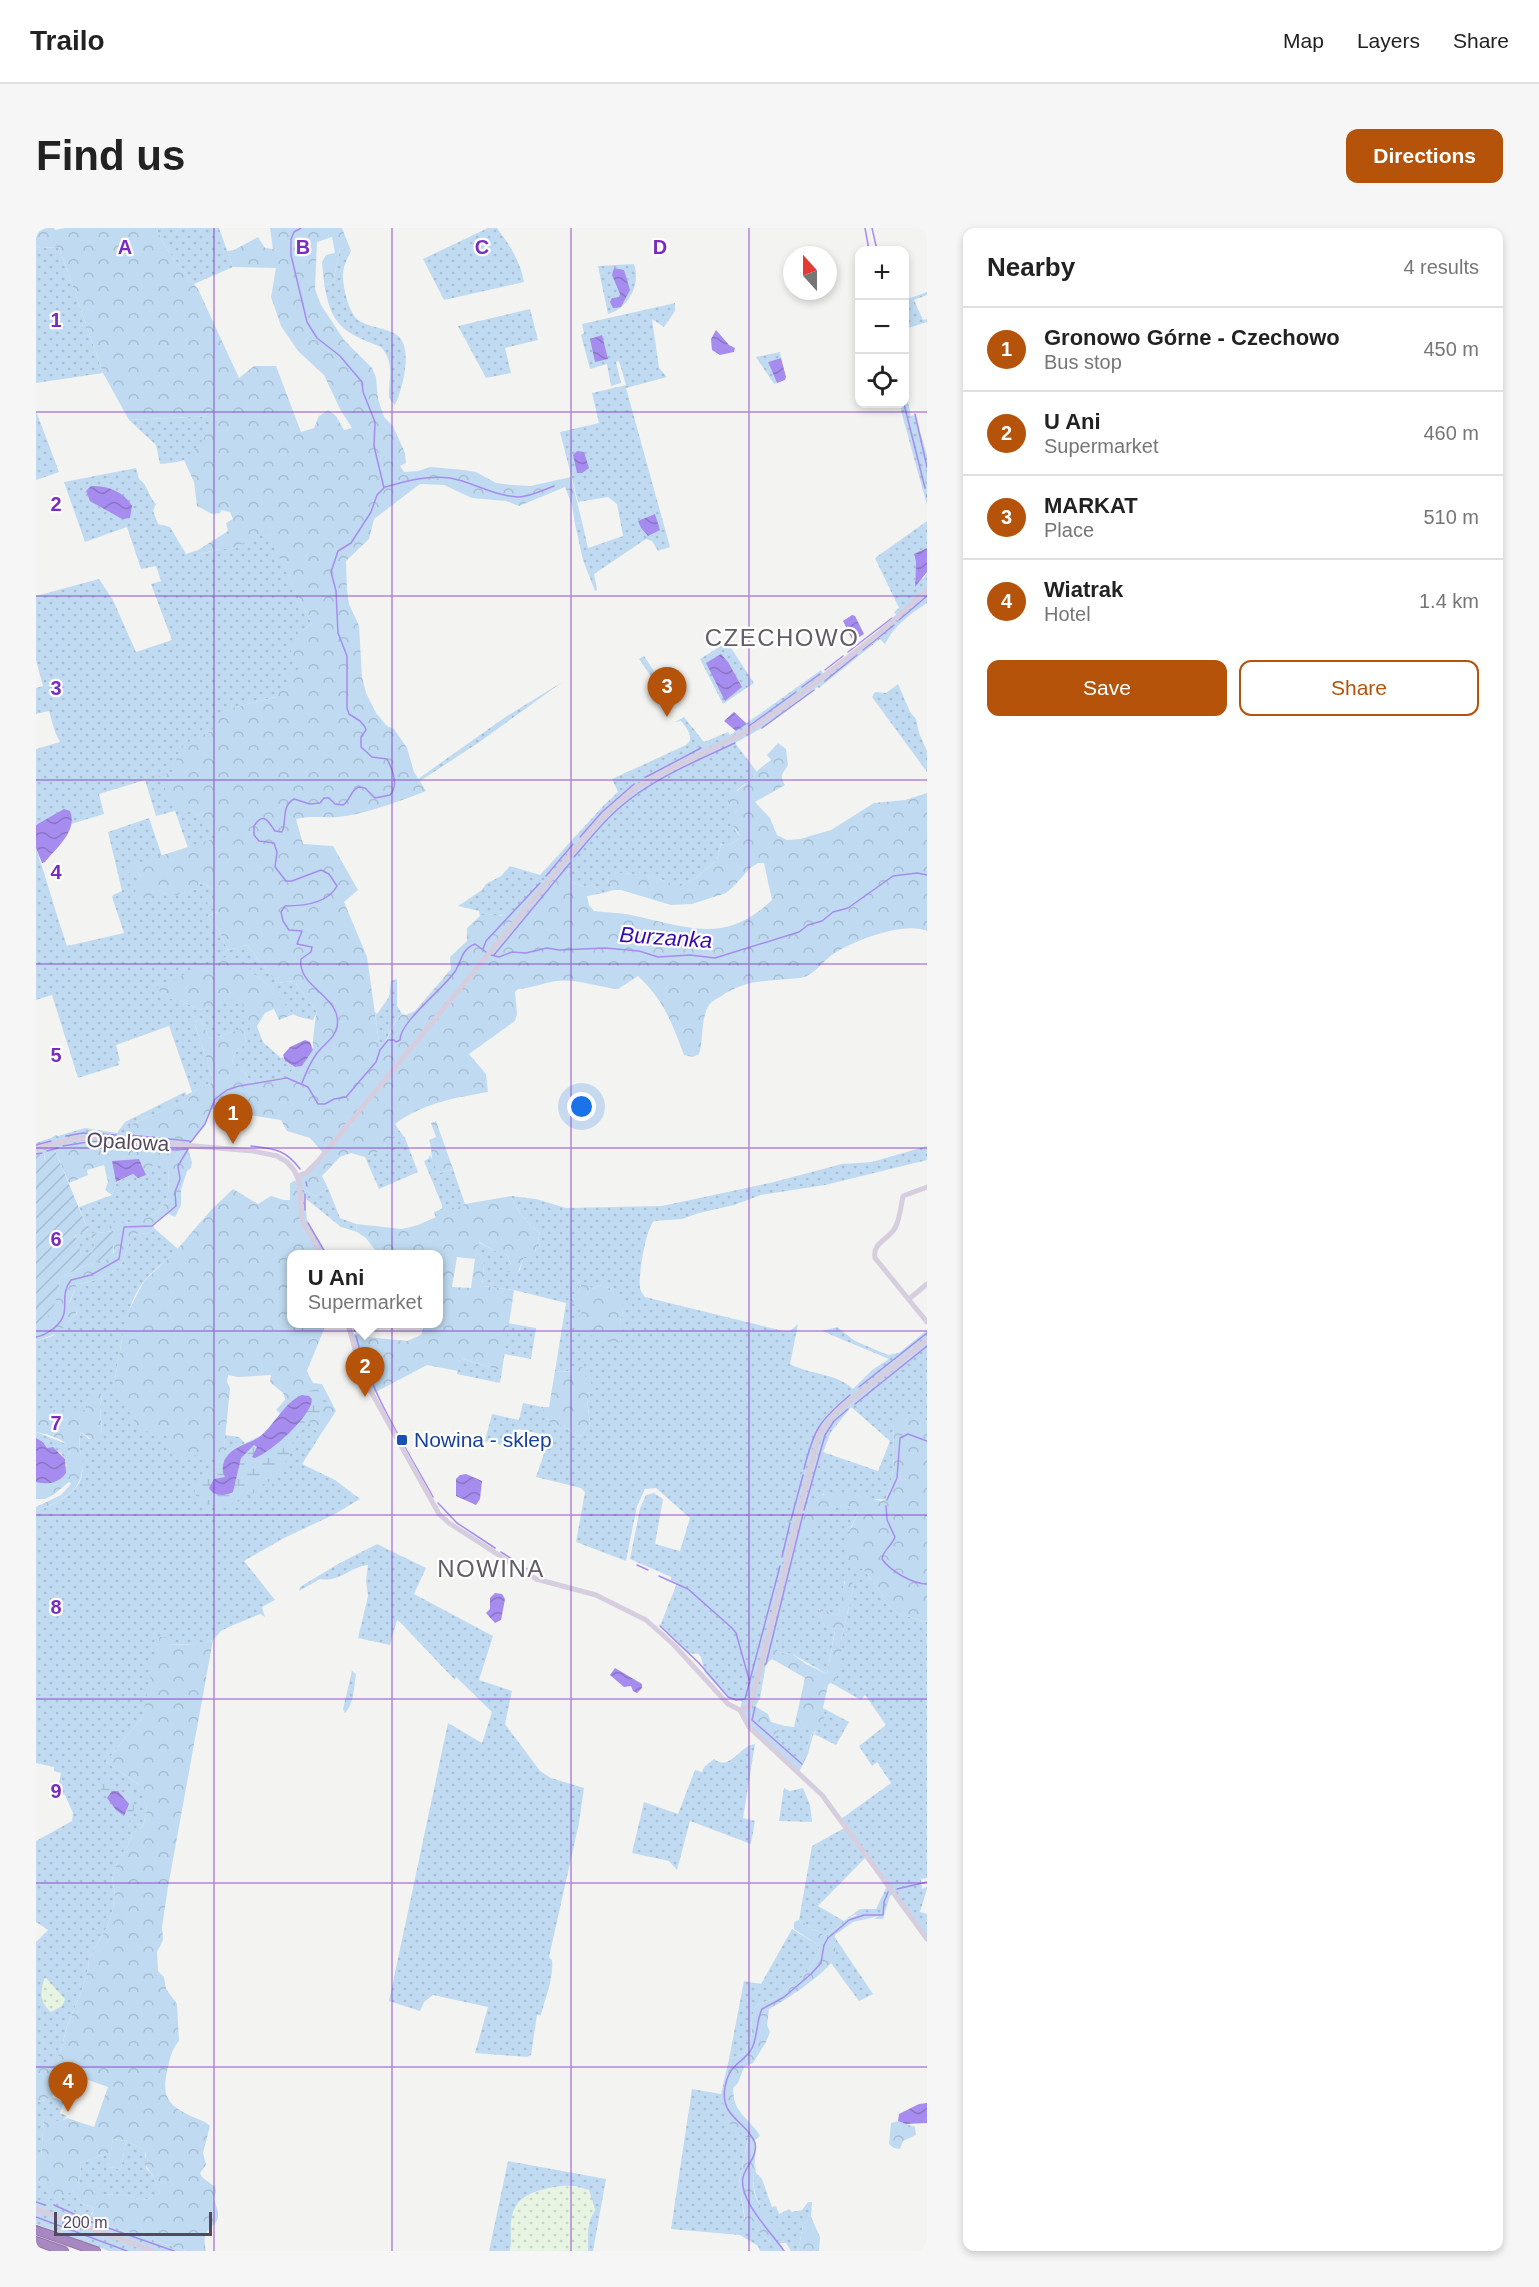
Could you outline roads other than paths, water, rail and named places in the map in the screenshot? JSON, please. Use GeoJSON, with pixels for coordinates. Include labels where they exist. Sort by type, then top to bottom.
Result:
{"type":"FeatureCollection","features":[{"type":"Feature","properties":{"kind":"highway"},"geometry":{"type":"LineString","coordinates":[[36,2230],[96,2251]]}},
{"type":"Feature","properties":{"kind":"highway"},"geometry":{"type":"LineString","coordinates":[[36,2241],[64,2251]]}},
{"type":"Feature","properties":{"kind":"street"},"geometry":{"type":"LineString","coordinates":[[319,1250],[302,1220],[297,1176],[306,1173],[318,1161],[584,838],[626,796],[664,772],[744,733],[765,720],[877,635],[927,590]]}},
{"type":"Feature","properties":{"kind":"street","name":"Opalowa"},"geometry":{"type":"LineString","coordinates":[[36,1149],[72,1139],[92,1137],[273,1154],[287,1162],[297,1176]]}},
{"type":"Feature","properties":{"kind":"street"},"geometry":{"type":"LineString","coordinates":[[927,1187],[903,1196],[894,1231],[875,1248],[874,1252],[875,1258],[927,1322]]}},
{"type":"Feature","properties":{"kind":"street"},"geometry":{"type":"LineString","coordinates":[[909,1299],[927,1284]]}},
{"type":"Feature","properties":{"kind":"street"},"geometry":{"type":"LineString","coordinates":[[349,1328],[369,1388],[439,1514],[457,1529],[529,1575],[596,1595],[642,1618],[666,1637],[728,1704],[740,1710],[749,1727],[801,1773],[828,1802],[927,1939]]}},
{"type":"Feature","properties":{"kind":"street"},"geometry":{"type":"LineString","coordinates":[[740,1710],[749,1706],[753,1700],[770,1624],[821,1430],[837,1411],[927,1340]]}},
{"type":"Feature","properties":{"kind":"street"},"geometry":{"type":"LineString","coordinates":[[36,2209],[153,2251]]}},
{"type":"Feature","properties":{"kind":"water"},"geometry":{"type":"Polygon","coordinates":[[[614,268],[624,270],[630,290],[621,307],[613,308],[610,302],[612,298],[619,297],[620,294],[612,275],[614,268]]]}},
{"type":"Feature","properties":{"kind":"water"},"geometry":{"type":"Polygon","coordinates":[[[716,330],[729,345],[735,348],[734,352],[720,355],[712,350],[711,339],[716,330]]]}},
{"type":"Feature","properties":{"kind":"water"},"geometry":{"type":"Polygon","coordinates":[[[602,335],[608,359],[595,362],[590,339],[602,335]]]}},
{"type":"Feature","properties":{"kind":"water"},"geometry":{"type":"Polygon","coordinates":[[[781,358],[786,377],[785,380],[777,383],[768,362],[781,358]]]}},
{"type":"Feature","properties":{"kind":"water"},"geometry":{"type":"Polygon","coordinates":[[[577,451],[584,452],[589,468],[582,473],[577,473],[573,455],[577,451]]]}},
{"type":"Feature","properties":{"kind":"water"},"geometry":{"type":"Polygon","coordinates":[[[91,486],[109,488],[120,493],[132,506],[130,518],[122,519],[90,501],[86,491],[91,486]]]}},
{"type":"Feature","properties":{"kind":"water"},"geometry":{"type":"Polygon","coordinates":[[[655,514],[660,530],[648,536],[638,521],[655,514]]]}},
{"type":"Feature","properties":{"kind":"water"},"geometry":{"type":"Polygon","coordinates":[[[927,548],[927,572],[915,587],[914,554],[927,548]]]}},
{"type":"Feature","properties":{"kind":"water"},"geometry":{"type":"Polygon","coordinates":[[[852,615],[855,616],[864,634],[853,641],[843,621],[852,615]]]}},
{"type":"Feature","properties":{"kind":"water"},"geometry":{"type":"Polygon","coordinates":[[[721,654],[742,687],[725,701],[706,663],[721,654]]]}},
{"type":"Feature","properties":{"kind":"water"},"geometry":{"type":"Polygon","coordinates":[[[734,712],[747,724],[736,731],[724,721],[734,712]]]}},
{"type":"Feature","properties":{"kind":"water"},"geometry":{"type":"Polygon","coordinates":[[[64,809],[70,811],[72,818],[69,832],[42,863],[36,848],[36,825],[64,809]]]}},
{"type":"Feature","properties":{"kind":"water"},"geometry":{"type":"Polygon","coordinates":[[[305,1040],[310,1042],[313,1050],[302,1066],[295,1067],[285,1061],[283,1055],[290,1047],[305,1040]]]}},
{"type":"Feature","properties":{"kind":"water"},"geometry":{"type":"Polygon","coordinates":[[[139,1159],[146,1175],[138,1178],[133,1174],[116,1182],[112,1161],[139,1159]]]}},
{"type":"Feature","properties":{"kind":"water"},"geometry":{"type":"Polygon","coordinates":[[[302,1395],[312,1399],[298,1424],[262,1454],[255,1458],[252,1457],[257,1447],[254,1445],[241,1458],[233,1492],[220,1495],[211,1491],[209,1488],[214,1479],[225,1477],[223,1466],[229,1454],[263,1434],[286,1407],[302,1395]]]}},
{"type":"Feature","properties":{"kind":"water"},"geometry":{"type":"Polygon","coordinates":[[[36,1438],[47,1448],[53,1447],[65,1459],[66,1473],[57,1481],[36,1482],[36,1438]]]}},
{"type":"Feature","properties":{"kind":"water"},"geometry":{"type":"Polygon","coordinates":[[[466,1474],[482,1481],[480,1499],[476,1505],[456,1496],[456,1479],[466,1474]]]}},
{"type":"Feature","properties":{"kind":"water"},"geometry":{"type":"Polygon","coordinates":[[[495,1593],[502,1594],[505,1599],[501,1620],[495,1623],[486,1613],[490,1609],[490,1598],[495,1593]]]}},
{"type":"Feature","properties":{"kind":"water"},"geometry":{"type":"Polygon","coordinates":[[[615,1668],[642,1684],[642,1688],[637,1693],[631,1686],[624,1687],[610,1675],[615,1668]]]}},
{"type":"Feature","properties":{"kind":"water"},"geometry":{"type":"Polygon","coordinates":[[[112,1791],[118,1791],[129,1804],[124,1816],[107,1798],[112,1791]]]}},
{"type":"Feature","properties":{"kind":"water"},"geometry":{"type":"Polygon","coordinates":[[[927,2103],[927,2123],[906,2124],[898,2121],[899,2114],[919,2104],[927,2103]]]}},
{"type":"Feature","properties":{"kind":"waterway"},"geometry":{"type":"LineString","coordinates":[[301,228],[294,232],[291,239],[291,255],[307,322],[317,338],[340,356],[362,382],[363,392],[375,422],[374,446],[384,488],[377,495],[371,512],[351,543],[338,551],[331,572],[336,591],[338,633],[347,656],[347,708],[349,714],[365,727],[366,730],[361,737],[361,747],[372,757],[387,759],[395,782],[390,795],[375,798],[365,788],[359,787],[343,805],[335,804],[329,798],[324,798],[320,803],[310,804],[294,799],[287,806],[282,832],[275,831],[263,818],[254,826],[254,835],[259,841],[274,843],[277,852],[275,867],[286,881],[321,870],[329,874],[337,886],[333,892],[321,900],[285,906],[281,912],[283,921],[289,930],[302,931],[297,944],[312,947],[311,952],[301,959],[302,969],[306,978],[333,1007],[337,1016],[336,1031],[315,1057],[302,1083]]}},
{"type":"Feature","properties":{"kind":"waterway"},"geometry":{"type":"LineString","coordinates":[[865,228],[868,246]]}},
{"type":"Feature","properties":{"kind":"waterway"},"geometry":{"type":"LineString","coordinates":[[872,228],[876,246]]}},
{"type":"Feature","properties":{"kind":"waterway"},"geometry":{"type":"LineString","coordinates":[[905,408],[925,488]]}},
{"type":"Feature","properties":{"kind":"waterway"},"geometry":{"type":"LineString","coordinates":[[915,414],[927,467]]}},
{"type":"Feature","properties":{"kind":"waterway"},"geometry":{"type":"LineString","coordinates":[[385,487],[417,479],[441,477],[459,480],[500,494],[522,497],[554,486]]}},
{"type":"Feature","properties":{"kind":"waterway"},"geometry":{"type":"LineString","coordinates":[[899,620],[927,596]]}},
{"type":"Feature","properties":{"kind":"waterway"},"geometry":{"type":"LineString","coordinates":[[848,652],[892,618]]}},
{"type":"Feature","properties":{"kind":"waterway"},"geometry":{"type":"LineString","coordinates":[[863,650],[894,625]]}},
{"type":"Feature","properties":{"kind":"waterway"},"geometry":{"type":"LineString","coordinates":[[826,680],[857,655]]}},
{"type":"Feature","properties":{"kind":"waterway"},"geometry":{"type":"LineString","coordinates":[[825,670],[843,656]]}},
{"type":"Feature","properties":{"kind":"waterway"},"geometry":{"type":"LineString","coordinates":[[802,687],[820,674]]}},
{"type":"Feature","properties":{"kind":"waterway"},"geometry":{"type":"LineString","coordinates":[[762,728],[814,690]]}},
{"type":"Feature","properties":{"kind":"waterway"},"geometry":{"type":"LineString","coordinates":[[749,726],[796,692]]}},
{"type":"Feature","properties":{"kind":"waterway"},"geometry":{"type":"LineString","coordinates":[[574,857],[606,820],[631,798],[674,772],[735,743]]}},
{"type":"Feature","properties":{"kind":"waterway"},"geometry":{"type":"LineString","coordinates":[[646,777],[701,748]]}},
{"type":"Feature","properties":{"kind":"waterway"},"geometry":{"type":"LineString","coordinates":[[580,837],[602,812],[634,784]]}},
{"type":"Feature","properties":{"kind":"waterway"},"geometry":{"type":"LineString","coordinates":[[546,876],[573,844]]}},
{"type":"Feature","properties":{"kind":"waterway"},"geometry":{"type":"LineString","coordinates":[[494,955],[570,863]]}},
{"type":"Feature","properties":{"kind":"waterway","name":"Burzanka"},"geometry":{"type":"LineString","coordinates":[[491,955],[499,957],[512,952],[526,953],[547,948],[559,950],[605,948],[639,951],[658,957],[690,955],[715,958],[799,932],[808,925],[822,921],[833,912],[848,908],[893,876],[917,873],[927,875]]}},
{"type":"Feature","properties":{"kind":"waterway"},"geometry":{"type":"LineString","coordinates":[[483,949],[486,941],[540,883]]}},
{"type":"Feature","properties":{"kind":"waterway","name":"Burzanka"},"geometry":{"type":"LineString","coordinates":[[190,1143],[205,1124],[215,1099],[227,1090],[239,1086],[287,1078],[308,1087],[318,1104],[346,1097],[376,1062],[380,1050],[388,1040],[396,1042],[400,1040],[407,1024],[456,970],[467,949],[475,944],[486,952]]}},
{"type":"Feature","properties":{"kind":"waterway"},"geometry":{"type":"LineString","coordinates":[[66,1136],[83,1133],[116,1135]]}},
{"type":"Feature","properties":{"kind":"waterway"},"geometry":{"type":"LineString","coordinates":[[128,1135],[190,1141]]}},
{"type":"Feature","properties":{"kind":"waterway"},"geometry":{"type":"LineString","coordinates":[[36,1145],[51,1141]]}},
{"type":"Feature","properties":{"kind":"waterway"},"geometry":{"type":"LineString","coordinates":[[63,1146],[94,1141],[175,1150],[188,1149]]}},
{"type":"Feature","properties":{"kind":"waterway"},"geometry":{"type":"LineString","coordinates":[[251,1146],[279,1151],[295,1162],[300,1169]]}},
{"type":"Feature","properties":{"kind":"waterway"},"geometry":{"type":"LineString","coordinates":[[47,1151],[58,1148]]}},
{"type":"Feature","properties":{"kind":"waterway","name":"Burzanka"},"geometry":{"type":"LineString","coordinates":[[36,1337],[48,1333],[60,1322],[64,1311],[65,1293],[71,1280],[91,1275],[119,1259],[124,1227],[152,1226],[176,1206],[175,1192],[180,1179],[178,1166],[188,1149]]}},
{"type":"Feature","properties":{"kind":"waterway"},"geometry":{"type":"LineString","coordinates":[[36,1154],[42,1153]]}},
{"type":"Feature","properties":{"kind":"waterway"},"geometry":{"type":"LineString","coordinates":[[306,1182],[307,1186]]}},
{"type":"Feature","properties":{"kind":"waterway"},"geometry":{"type":"LineString","coordinates":[[305,1194],[305,1210]]}},
{"type":"Feature","properties":{"kind":"waterway"},"geometry":{"type":"LineString","coordinates":[[308,1223],[324,1250]]}},
{"type":"Feature","properties":{"kind":"waterway"},"geometry":{"type":"LineString","coordinates":[[859,1387],[927,1333]]}},
{"type":"Feature","properties":{"kind":"waterway"},"geometry":{"type":"LineString","coordinates":[[356,1336],[379,1398],[433,1497]]}},
{"type":"Feature","properties":{"kind":"waterway"},"geometry":{"type":"LineString","coordinates":[[855,1404],[927,1346]]}},
{"type":"Feature","properties":{"kind":"waterway"},"geometry":{"type":"LineString","coordinates":[[804,1469],[811,1444],[819,1427],[824,1419],[850,1395]]}},
{"type":"Feature","properties":{"kind":"waterway"},"geometry":{"type":"LineString","coordinates":[[804,1510],[825,1435],[834,1421],[848,1409]]}},
{"type":"Feature","properties":{"kind":"waterway"},"geometry":{"type":"LineString","coordinates":[[887,1500],[897,1478],[900,1438],[908,1434],[927,1441]]}},
{"type":"Feature","properties":{"kind":"waterway"},"geometry":{"type":"LineString","coordinates":[[791,1520],[803,1475]]}},
{"type":"Feature","properties":{"kind":"waterway"},"geometry":{"type":"LineString","coordinates":[[438,1503],[457,1523],[495,1548]]}},
{"type":"Feature","properties":{"kind":"waterway"},"geometry":{"type":"LineString","coordinates":[[886,1506],[887,1520],[895,1537],[882,1559],[902,1576],[927,1584]]}},
{"type":"Feature","properties":{"kind":"waterway"},"geometry":{"type":"LineString","coordinates":[[766,1664],[803,1514]]}},
{"type":"Feature","properties":{"kind":"waterway"},"geometry":{"type":"LineString","coordinates":[[782,1557],[790,1523]]}},
{"type":"Feature","properties":{"kind":"waterway"},"geometry":{"type":"LineString","coordinates":[[501,1552],[515,1561]]}},
{"type":"Feature","properties":{"kind":"waterway"},"geometry":{"type":"LineString","coordinates":[[520,1565],[527,1569]]}},
{"type":"Feature","properties":{"kind":"waterway"},"geometry":{"type":"LineString","coordinates":[[637,1565],[648,1570]]}},
{"type":"Feature","properties":{"kind":"waterway"},"geometry":{"type":"LineString","coordinates":[[660,1626],[699,1663],[728,1697],[736,1700],[745,1699],[780,1566]]}},
{"type":"Feature","properties":{"kind":"waterway"},"geometry":{"type":"LineString","coordinates":[[659,1576],[688,1589],[732,1628],[736,1633],[750,1683]]}},
{"type":"Feature","properties":{"kind":"waterway"},"geometry":{"type":"LineString","coordinates":[[755,1707],[752,1720],[802,1764]]}},
{"type":"Feature","properties":{"kind":"waterway"},"geometry":{"type":"LineString","coordinates":[[897,1889],[927,1882]]}},
{"type":"Feature","properties":{"kind":"waterway"},"geometry":{"type":"LineString","coordinates":[[784,2251],[757,2216],[746,2196],[743,2177],[753,2157],[755,2143],[726,2106],[725,2087],[732,2069],[752,2048],[762,2009],[784,1997],[811,1974],[821,1963],[824,1945],[828,1938],[849,1920],[864,1915],[883,1915],[888,1892]]}},
{"type":"Feature","properties":{"kind":"waterway"},"geometry":{"type":"LineString","coordinates":[[36,2202],[45,2205]]}},
{"type":"Feature","properties":{"kind":"waterway"},"geometry":{"type":"LineString","coordinates":[[54,2205],[94,2223],[174,2251]]}},
{"type":"Feature","properties":{"kind":"waterway"},"geometry":{"type":"LineString","coordinates":[[36,2217],[127,2251]]}},
{"type":"Feature","properties":{"kind":"place","name":"MARKAT"},"geometry":{"type":"Point","coordinates":[667,717]}},
{"type":"Feature","properties":{"kind":"place","name":"Gronowo Górne - Czechowo"},"geometry":{"type":"Point","coordinates":[233,1144]}},
{"type":"Feature","properties":{"kind":"place","name":"U Ani"},"geometry":{"type":"Point","coordinates":[365,1397]}},
{"type":"Feature","properties":{"kind":"place","name":"Nowina - sklep"},"geometry":{"type":"Point","coordinates":[402,1440]}},
{"type":"Feature","properties":{"kind":"place","name":"Wiatrak"},"geometry":{"type":"Point","coordinates":[68,2112]}},
{"type":"Feature","properties":{"kind":"district","name":"CZECHOWO"},"geometry":{"type":"Point","coordinates":[782,638]}},
{"type":"Feature","properties":{"kind":"district","name":"NOWINA"},"geometry":{"type":"Point","coordinates":[491,1569]}}]}
